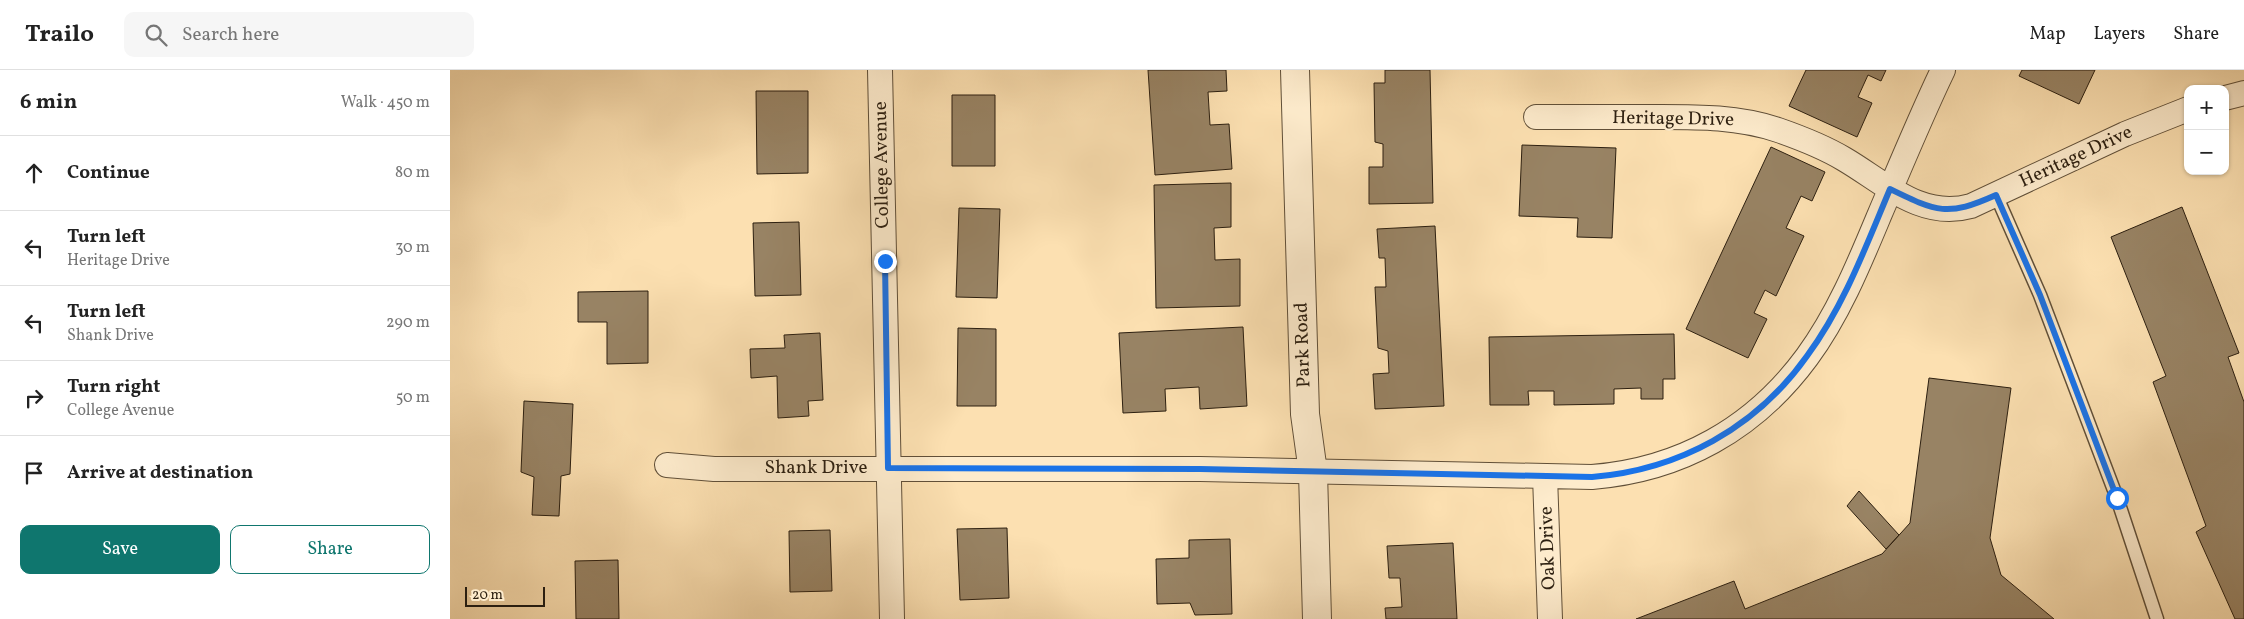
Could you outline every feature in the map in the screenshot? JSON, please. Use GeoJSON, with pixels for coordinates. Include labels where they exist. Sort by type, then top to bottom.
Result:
{"type":"FeatureCollection","features":[{"type":"Feature","properties":{"kind":"street","name":"College Avenue"},"geometry":{"type":"LineString","coordinates":[[880,70],[892,619]]}},
{"type":"Feature","properties":{"kind":"street","name":"Park Road"},"geometry":{"type":"LineString","coordinates":[[1294,70],[1305,414],[1314,472],[1317,619]]}},
{"type":"Feature","properties":{"kind":"street","name":"Shank Drive"},"geometry":{"type":"LineString","coordinates":[[667,465],[714,468],[1314,472],[1592,477],[1650,468],[1697,451],[1750,416],[1784,385],[1814,346],[1848,287],[1943,70]]}},
{"type":"Feature","properties":{"kind":"street"},"geometry":{"type":"LineString","coordinates":[[2229,97],[2244,93]]}},
{"type":"Feature","properties":{"kind":"street","name":"Heritage Drive"},"geometry":{"type":"LineString","coordinates":[[1536,118],[1710,117],[1741,120],[1776,130],[1834,154],[1890,189],[1925,206],[1942,210],[1959,210],[1996,195],[2125,134],[2184,112]]}},
{"type":"Feature","properties":{"kind":"street","name":"Oak Drive"},"geometry":{"type":"LineString","coordinates":[[1545,476],[1550,619]]}},
{"type":"Feature","properties":{"kind":"lane"},"geometry":{"type":"LineString","coordinates":[[1996,195],[2040,295],[2117,498],[2157,619]]}},
{"type":"Feature","properties":{"kind":"building"},"geometry":{"type":"Polygon","coordinates":[[[1148,70],[1226,70],[1227,91],[1208,92],[1210,125],[1229,124],[1232,169],[1155,175],[1148,70]]]}},
{"type":"Feature","properties":{"kind":"building"},"geometry":{"type":"Polygon","coordinates":[[[1385,70],[1430,70],[1433,203],[1369,204],[1369,167],[1383,167],[1383,144],[1375,142],[1374,83],[1385,83],[1385,70]]]}},
{"type":"Feature","properties":{"kind":"building"},"geometry":{"type":"Polygon","coordinates":[[[1806,70],[1886,70],[1881,81],[1868,75],[1858,97],[1872,103],[1857,137],[1789,106],[1806,70]]]}},
{"type":"Feature","properties":{"kind":"building"},"geometry":{"type":"Polygon","coordinates":[[[2022,70],[2095,70],[2079,104],[2019,76],[2022,70]]]}},
{"type":"Feature","properties":{"kind":"building"},"geometry":{"type":"Polygon","coordinates":[[[756,91],[808,91],[808,173],[757,174],[756,91]]]}},
{"type":"Feature","properties":{"kind":"building"},"geometry":{"type":"Polygon","coordinates":[[[952,95],[995,95],[995,166],[952,166],[952,95]]]}},
{"type":"Feature","properties":{"kind":"building"},"geometry":{"type":"Polygon","coordinates":[[[1522,145],[1616,148],[1612,238],[1577,237],[1578,218],[1519,216],[1522,145]]]}},
{"type":"Feature","properties":{"kind":"building"},"geometry":{"type":"Polygon","coordinates":[[[1771,147],[1825,172],[1812,201],[1801,196],[1786,228],[1804,236],[1776,296],[1765,290],[1754,313],[1767,319],[1748,358],[1686,329],[1771,147]]]}},
{"type":"Feature","properties":{"kind":"building"},"geometry":{"type":"Polygon","coordinates":[[[1231,183],[1231,227],[1214,228],[1215,260],[1240,259],[1240,306],[1156,308],[1154,185],[1231,183]]]}},
{"type":"Feature","properties":{"kind":"building"},"geometry":{"type":"Polygon","coordinates":[[[2182,207],[2239,353],[2228,357],[2244,402],[2244,619],[2235,619],[2196,532],[2206,526],[2153,382],[2166,376],[2111,237],[2182,207]]]}},
{"type":"Feature","properties":{"kind":"building"},"geometry":{"type":"Polygon","coordinates":[[[959,208],[1000,209],[997,298],[956,297],[959,208]]]}},
{"type":"Feature","properties":{"kind":"building"},"geometry":{"type":"Polygon","coordinates":[[[799,222],[801,295],[755,296],[753,223],[799,222]]]}},
{"type":"Feature","properties":{"kind":"building"},"geometry":{"type":"Polygon","coordinates":[[[1435,226],[1444,406],[1375,409],[1373,374],[1389,373],[1388,351],[1378,348],[1375,287],[1386,287],[1385,258],[1379,258],[1377,229],[1435,226]]]}},
{"type":"Feature","properties":{"kind":"building"},"geometry":{"type":"Polygon","coordinates":[[[648,291],[648,363],[607,364],[607,322],[578,322],[578,292],[648,291]]]}},
{"type":"Feature","properties":{"kind":"building"},"geometry":{"type":"Polygon","coordinates":[[[1243,327],[1247,406],[1200,409],[1199,387],[1165,389],[1166,411],[1123,413],[1119,333],[1243,327]]]}},
{"type":"Feature","properties":{"kind":"building"},"geometry":{"type":"Polygon","coordinates":[[[958,328],[996,329],[996,406],[957,406],[958,328]]]}},
{"type":"Feature","properties":{"kind":"building"},"geometry":{"type":"Polygon","coordinates":[[[820,333],[823,400],[808,401],[809,416],[778,418],[777,376],[751,378],[750,349],[785,348],[784,335],[820,333]]]}},
{"type":"Feature","properties":{"kind":"building"},"geometry":{"type":"Polygon","coordinates":[[[1674,334],[1675,379],[1663,379],[1663,399],[1641,399],[1641,388],[1614,389],[1614,404],[1554,405],[1554,391],[1528,391],[1529,405],[1490,405],[1489,337],[1674,334]]]}},
{"type":"Feature","properties":{"kind":"building"},"geometry":{"type":"Polygon","coordinates":[[[1929,378],[2011,388],[1990,538],[2001,575],[2054,619],[1636,619],[1734,581],[1745,609],[1882,554],[1910,523],[1929,378]]]}},
{"type":"Feature","properties":{"kind":"building"},"geometry":{"type":"Polygon","coordinates":[[[524,401],[573,404],[570,474],[561,476],[559,516],[532,515],[534,477],[521,472],[524,401]]]}},
{"type":"Feature","properties":{"kind":"building"},"geometry":{"type":"Polygon","coordinates":[[[1859,491],[1899,535],[1886,549],[1847,506],[1859,491]]]}},
{"type":"Feature","properties":{"kind":"building"},"geometry":{"type":"Polygon","coordinates":[[[1007,528],[1009,598],[960,600],[957,529],[1007,528]]]}},
{"type":"Feature","properties":{"kind":"building"},"geometry":{"type":"Polygon","coordinates":[[[830,530],[832,591],[790,592],[789,531],[830,530]]]}},
{"type":"Feature","properties":{"kind":"building"},"geometry":{"type":"Polygon","coordinates":[[[1230,539],[1232,614],[1195,615],[1190,603],[1157,604],[1156,559],[1189,558],[1189,540],[1230,539]]]}},
{"type":"Feature","properties":{"kind":"building"},"geometry":{"type":"Polygon","coordinates":[[[1453,543],[1457,619],[1386,619],[1385,608],[1402,607],[1400,578],[1389,578],[1387,546],[1453,543]]]}},
{"type":"Feature","properties":{"kind":"building"},"geometry":{"type":"Polygon","coordinates":[[[618,560],[619,619],[576,619],[575,561],[618,560]]]}},
{"type":"Feature","properties":{"kind":"route"},"geometry":{"type":"LineString","coordinates":[[885,261],[888,468],[1200,469],[1609,476],[1650,468],[1697,451],[1736,427],[1784,385],[1807,357],[1848,287],[1890,189],[1925,206],[1942,210],[1959,210],[1996,195],[2040,295],[2117,498]]}}]}
